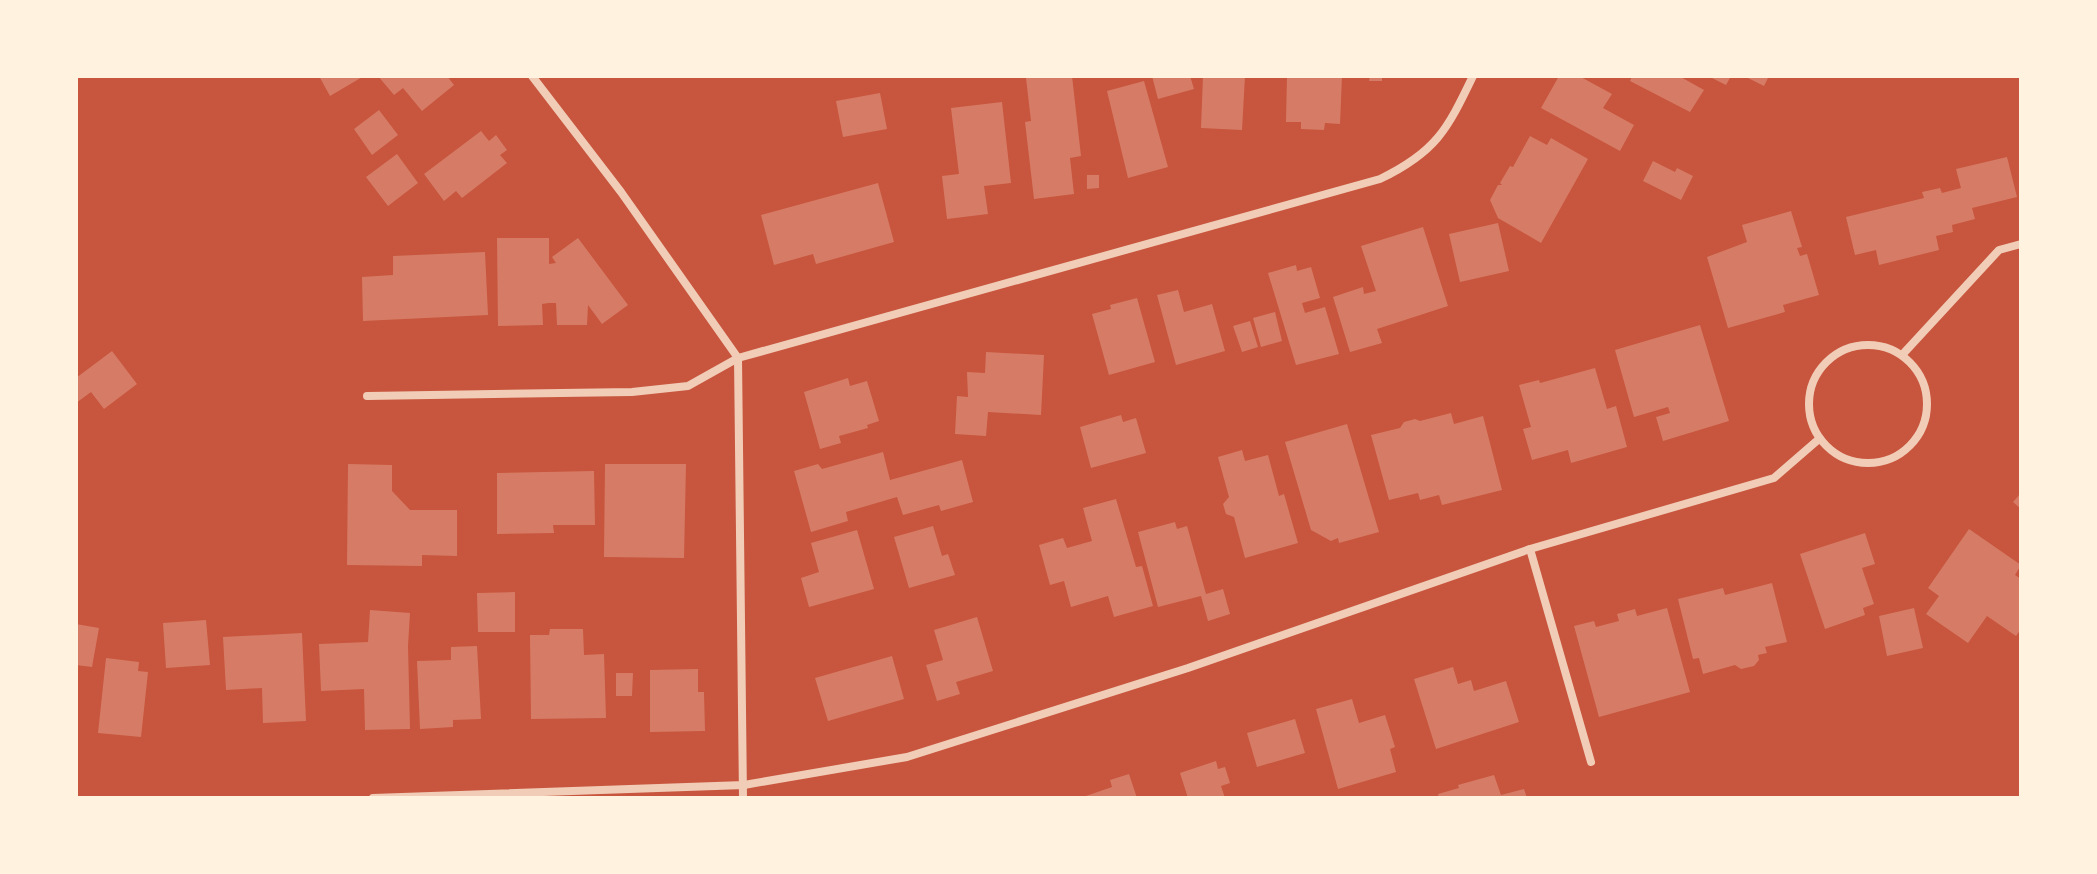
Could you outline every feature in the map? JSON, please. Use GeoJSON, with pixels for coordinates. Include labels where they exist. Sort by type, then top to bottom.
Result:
{"type":"FeatureCollection","features":[{"type":"Feature","properties":{"kind":"street"},"geometry":{"type":"LineString","coordinates":[[532,76],[621,192],[738,358],[743,798]]}},
{"type":"Feature","properties":{"kind":"street"},"geometry":{"type":"LineString","coordinates":[[367,396],[632,392],[688,386],[738,358],[1380,179],[1412,163],[1440,137],[1473,76]]}},
{"type":"Feature","properties":{"kind":"street"},"geometry":{"type":"LineString","coordinates":[[1902,355],[1999,250],[2021,244]]}},
{"type":"Feature","properties":{"kind":"street"},"geometry":{"type":"LineString","coordinates":[[1867,344],[1886,347],[1902,355],[1917,370],[1926,389],[1928,409],[1922,429],[1910,446],[1894,458],[1874,464],[1853,462],[1834,453],[1819,439],[1811,422],[1808,404],[1811,385],[1820,369],[1833,355],[1849,347],[1867,344]]}},
{"type":"Feature","properties":{"kind":"street"},"geometry":{"type":"LineString","coordinates":[[373,798],[744,785],[907,757],[1188,668],[1530,549],[1774,478],[1819,439]]}},
{"type":"Feature","properties":{"kind":"street"},"geometry":{"type":"LineString","coordinates":[[1530,549],[1591,762]]}},
{"type":"Feature","properties":{"kind":"building"},"geometry":{"type":"Polygon","coordinates":[[[319,76],[364,76],[330,96],[319,76]]]}},
{"type":"Feature","properties":{"kind":"building"},"geometry":{"type":"Polygon","coordinates":[[[378,76],[447,76],[454,85],[422,111],[403,88],[394,95],[378,76]]]}},
{"type":"Feature","properties":{"kind":"building"},"geometry":{"type":"Polygon","coordinates":[[[1072,76],[1081,156],[1070,158],[1074,194],[1034,199],[1025,122],[1031,121],[1026,78],[1072,76]]]}},
{"type":"Feature","properties":{"kind":"building"},"geometry":{"type":"Polygon","coordinates":[[[1152,76],[1190,76],[1194,89],[1158,99],[1152,76]]]}},
{"type":"Feature","properties":{"kind":"building"},"geometry":{"type":"Polygon","coordinates":[[[1203,76],[1245,76],[1242,130],[1201,128],[1203,76]]]}},
{"type":"Feature","properties":{"kind":"building"},"geometry":{"type":"Polygon","coordinates":[[[1287,76],[1342,76],[1340,124],[1325,123],[1324,130],[1301,129],[1301,122],[1286,122],[1287,76]]]}},
{"type":"Feature","properties":{"kind":"building"},"geometry":{"type":"Polygon","coordinates":[[[1370,76],[1382,76],[1382,81],[1369,81],[1370,76]]]}},
{"type":"Feature","properties":{"kind":"building"},"geometry":{"type":"Polygon","coordinates":[[[1559,76],[1579,76],[1612,94],[1603,108],[1634,125],[1620,151],[1541,108],[1559,76]]]}},
{"type":"Feature","properties":{"kind":"building"},"geometry":{"type":"Polygon","coordinates":[[[1632,76],[1679,76],[1704,90],[1690,112],[1630,81],[1632,76]]]}},
{"type":"Feature","properties":{"kind":"building"},"geometry":{"type":"Polygon","coordinates":[[[1708,76],[1731,76],[1726,85],[1708,76]]]}},
{"type":"Feature","properties":{"kind":"building"},"geometry":{"type":"Polygon","coordinates":[[[1744,76],[1769,76],[1764,86],[1744,76]]]}},
{"type":"Feature","properties":{"kind":"building"},"geometry":{"type":"Polygon","coordinates":[[[1144,81],[1168,167],[1128,178],[1107,91],[1144,81]]]}},
{"type":"Feature","properties":{"kind":"building"},"geometry":{"type":"Polygon","coordinates":[[[880,93],[887,129],[843,137],[836,101],[880,93]]]}},
{"type":"Feature","properties":{"kind":"building"},"geometry":{"type":"Polygon","coordinates":[[[1002,102],[1011,183],[984,186],[988,214],[947,219],[942,176],[959,174],[951,108],[1002,102]]]}},
{"type":"Feature","properties":{"kind":"building"},"geometry":{"type":"Polygon","coordinates":[[[379,110],[398,135],[372,155],[354,129],[379,110]]]}},
{"type":"Feature","properties":{"kind":"building"},"geometry":{"type":"Polygon","coordinates":[[[481,131],[489,141],[496,135],[507,150],[500,155],[507,163],[462,198],[456,191],[444,201],[424,174],[481,131]]]}},
{"type":"Feature","properties":{"kind":"building"},"geometry":{"type":"Polygon","coordinates":[[[1530,136],[1547,145],[1551,138],[1588,159],[1541,243],[1498,218],[1490,200],[1530,136]]]}},
{"type":"Feature","properties":{"kind":"building"},"geometry":{"type":"Polygon","coordinates":[[[397,154],[418,183],[388,206],[366,177],[397,154]]]}},
{"type":"Feature","properties":{"kind":"building"},"geometry":{"type":"Polygon","coordinates":[[[2007,157],[2017,197],[1972,208],[1975,219],[1952,225],[1953,232],[1936,236],[1939,250],[1879,265],[1876,250],[1855,255],[1846,217],[1924,198],[1922,192],[1940,188],[1942,193],[1961,188],[1956,169],[2007,157]]]}},
{"type":"Feature","properties":{"kind":"building"},"geometry":{"type":"Polygon","coordinates":[[[1653,161],[1675,172],[1677,168],[1693,176],[1681,200],[1643,181],[1653,161]]]}},
{"type":"Feature","properties":{"kind":"building"},"geometry":{"type":"Polygon","coordinates":[[[1087,175],[1099,175],[1099,188],[1087,189],[1087,175]]]}},
{"type":"Feature","properties":{"kind":"building"},"geometry":{"type":"Polygon","coordinates":[[[878,183],[894,242],[816,264],[813,254],[774,265],[761,215],[878,183]]]}},
{"type":"Feature","properties":{"kind":"building"},"geometry":{"type":"Polygon","coordinates":[[[1791,211],[1802,247],[1797,248],[1800,256],[1807,254],[1819,295],[1783,305],[1785,312],[1728,328],[1707,257],[1747,242],[1742,225],[1791,211]]]}},
{"type":"Feature","properties":{"kind":"building"},"geometry":{"type":"Polygon","coordinates":[[[1498,223],[1509,271],[1460,282],[1449,234],[1498,223]]]}},
{"type":"Feature","properties":{"kind":"building"},"geometry":{"type":"Polygon","coordinates":[[[1423,227],[1448,306],[1377,329],[1382,343],[1350,352],[1333,297],[1363,287],[1364,294],[1376,291],[1361,246],[1423,227]]]}},
{"type":"Feature","properties":{"kind":"building"},"geometry":{"type":"Polygon","coordinates":[[[497,238],[549,238],[549,264],[556,263],[552,257],[578,238],[628,305],[602,324],[588,305],[587,325],[557,325],[556,303],[542,304],[543,325],[498,326],[497,238]]]}},
{"type":"Feature","properties":{"kind":"building"},"geometry":{"type":"Polygon","coordinates":[[[485,252],[488,315],[363,321],[362,277],[393,275],[393,256],[485,252]]]}},
{"type":"Feature","properties":{"kind":"building"},"geometry":{"type":"Polygon","coordinates":[[[1296,265],[1297,271],[1311,267],[1320,298],[1302,303],[1305,313],[1325,307],[1339,354],[1296,365],[1268,273],[1296,265]]]}},
{"type":"Feature","properties":{"kind":"building"},"geometry":{"type":"Polygon","coordinates":[[[1178,290],[1184,312],[1212,304],[1225,351],[1176,365],[1157,295],[1178,290]]]}},
{"type":"Feature","properties":{"kind":"building"},"geometry":{"type":"Polygon","coordinates":[[[1137,298],[1155,362],[1109,375],[1092,314],[1111,309],[1110,305],[1137,298]]]}},
{"type":"Feature","properties":{"kind":"building"},"geometry":{"type":"Polygon","coordinates":[[[1275,312],[1282,341],[1261,347],[1253,318],[1275,312]]]}},
{"type":"Feature","properties":{"kind":"building"},"geometry":{"type":"Polygon","coordinates":[[[1250,321],[1258,347],[1242,352],[1233,326],[1250,321]]]}},
{"type":"Feature","properties":{"kind":"building"},"geometry":{"type":"Polygon","coordinates":[[[1700,325],[1729,421],[1663,441],[1656,417],[1670,413],[1668,407],[1634,417],[1615,350],[1700,325]]]}},
{"type":"Feature","properties":{"kind":"building"},"geometry":{"type":"Polygon","coordinates":[[[112,351],[137,384],[104,409],[91,392],[76,403],[76,378],[112,351]]]}},
{"type":"Feature","properties":{"kind":"building"},"geometry":{"type":"Polygon","coordinates":[[[986,352],[1044,355],[1041,415],[988,412],[986,436],[955,434],[957,396],[968,397],[967,372],[985,373],[986,352]]]}},
{"type":"Feature","properties":{"kind":"building"},"geometry":{"type":"Polygon","coordinates":[[[1595,368],[1607,409],[1616,406],[1627,447],[1571,463],[1568,450],[1532,460],[1523,429],[1531,427],[1519,385],[1539,380],[1540,383],[1595,368]]]}},
{"type":"Feature","properties":{"kind":"building"},"geometry":{"type":"Polygon","coordinates":[[[848,378],[850,386],[867,381],[879,421],[867,425],[868,428],[839,436],[841,443],[820,449],[804,392],[848,378]]]}},
{"type":"Feature","properties":{"kind":"building"},"geometry":{"type":"Polygon","coordinates":[[[1451,413],[1454,424],[1483,416],[1502,490],[1442,505],[1439,495],[1420,500],[1418,493],[1389,500],[1371,435],[1400,428],[1404,422],[1451,413]]]}},
{"type":"Feature","properties":{"kind":"building"},"geometry":{"type":"Polygon","coordinates":[[[1121,415],[1123,422],[1136,418],[1146,453],[1091,468],[1080,427],[1121,415]]]}},
{"type":"Feature","properties":{"kind":"building"},"geometry":{"type":"Polygon","coordinates":[[[1347,424],[1379,532],[1339,543],[1338,538],[1331,541],[1311,530],[1285,442],[1347,424]]]}},
{"type":"Feature","properties":{"kind":"building"},"geometry":{"type":"Polygon","coordinates":[[[1242,450],[1245,461],[1268,455],[1279,496],[1284,494],[1298,543],[1245,558],[1234,517],[1226,514],[1223,504],[1229,497],[1218,457],[1242,450]]]}},
{"type":"Feature","properties":{"kind":"building"},"geometry":{"type":"Polygon","coordinates":[[[883,452],[890,480],[962,460],[973,502],[941,511],[939,505],[903,515],[897,497],[846,512],[848,521],[811,532],[794,471],[818,464],[822,469],[883,452]]]}},
{"type":"Feature","properties":{"kind":"building"},"geometry":{"type":"Polygon","coordinates":[[[348,464],[392,465],[392,491],[410,510],[457,510],[457,556],[422,555],[422,566],[347,565],[348,464]]]}},
{"type":"Feature","properties":{"kind":"building"},"geometry":{"type":"Polygon","coordinates":[[[605,464],[686,464],[684,558],[604,557],[605,464]]]}},
{"type":"Feature","properties":{"kind":"building"},"geometry":{"type":"Polygon","coordinates":[[[594,471],[595,525],[553,525],[554,533],[497,534],[497,473],[594,471]]]}},
{"type":"Feature","properties":{"kind":"building"},"geometry":{"type":"Polygon","coordinates":[[[2021,493],[2021,509],[2013,502],[2021,493]]]}},
{"type":"Feature","properties":{"kind":"building"},"geometry":{"type":"Polygon","coordinates":[[[1116,499],[1136,567],[1142,566],[1153,606],[1114,617],[1108,596],[1071,607],[1064,581],[1050,585],[1039,545],[1063,538],[1067,548],[1092,541],[1083,508],[1116,499]]]}},
{"type":"Feature","properties":{"kind":"building"},"geometry":{"type":"Polygon","coordinates":[[[1175,522],[1177,529],[1187,526],[1206,594],[1223,589],[1230,614],[1208,621],[1201,596],[1158,607],[1138,532],[1175,522]]]}},
{"type":"Feature","properties":{"kind":"building"},"geometry":{"type":"Polygon","coordinates":[[[933,526],[942,556],[948,554],[955,575],[909,588],[894,537],[933,526]]]}},
{"type":"Feature","properties":{"kind":"building"},"geometry":{"type":"Polygon","coordinates":[[[1969,529],[2021,565],[2015,575],[2021,579],[2021,629],[2016,636],[1987,616],[1968,643],[1926,614],[1939,596],[1928,588],[1969,529]]]}},
{"type":"Feature","properties":{"kind":"building"},"geometry":{"type":"Polygon","coordinates":[[[857,530],[874,589],[809,607],[801,578],[819,572],[811,543],[857,530]]]}},
{"type":"Feature","properties":{"kind":"building"},"geometry":{"type":"Polygon","coordinates":[[[1865,533],[1875,564],[1862,568],[1874,604],[1863,608],[1865,615],[1825,629],[1800,554],[1865,533]]]}},
{"type":"Feature","properties":{"kind":"building"},"geometry":{"type":"Polygon","coordinates":[[[1772,583],[1787,642],[1765,647],[1767,653],[1758,655],[1759,660],[1754,666],[1741,669],[1735,665],[1703,674],[1699,658],[1693,659],[1678,599],[1723,588],[1725,595],[1772,583]]]}},
{"type":"Feature","properties":{"kind":"building"},"geometry":{"type":"Polygon","coordinates":[[[515,592],[515,632],[478,632],[477,593],[515,592]]]}},
{"type":"Feature","properties":{"kind":"building"},"geometry":{"type":"Polygon","coordinates":[[[1667,608],[1690,692],[1599,717],[1574,626],[1594,621],[1596,627],[1619,621],[1617,614],[1635,609],[1637,616],[1667,608]]]}},
{"type":"Feature","properties":{"kind":"building"},"geometry":{"type":"Polygon","coordinates":[[[1914,608],[1923,648],[1887,656],[1879,616],[1914,608]]]}},
{"type":"Feature","properties":{"kind":"building"},"geometry":{"type":"Polygon","coordinates":[[[370,610],[410,613],[410,729],[365,730],[364,689],[321,691],[319,644],[368,642],[370,610]]]}},
{"type":"Feature","properties":{"kind":"building"},"geometry":{"type":"Polygon","coordinates":[[[977,617],[993,671],[956,682],[960,694],[937,701],[926,665],[943,660],[934,630],[977,617]]]}},
{"type":"Feature","properties":{"kind":"building"},"geometry":{"type":"Polygon","coordinates":[[[206,620],[210,665],[166,668],[163,623],[206,620]]]}},
{"type":"Feature","properties":{"kind":"building"},"geometry":{"type":"Polygon","coordinates":[[[76,624],[99,628],[92,667],[76,665],[76,624]]]}},
{"type":"Feature","properties":{"kind":"building"},"geometry":{"type":"Polygon","coordinates":[[[550,629],[583,629],[584,655],[604,654],[606,718],[531,719],[530,635],[549,635],[550,629]]]}},
{"type":"Feature","properties":{"kind":"building"},"geometry":{"type":"Polygon","coordinates":[[[302,633],[306,721],[263,723],[262,688],[226,690],[223,637],[302,633]]]}},
{"type":"Feature","properties":{"kind":"building"},"geometry":{"type":"Polygon","coordinates":[[[477,646],[481,719],[453,720],[453,727],[420,729],[417,661],[451,660],[451,647],[477,646]]]}},
{"type":"Feature","properties":{"kind":"building"},"geometry":{"type":"Polygon","coordinates":[[[892,656],[904,699],[828,721],[815,678],[892,656]]]}},
{"type":"Feature","properties":{"kind":"building"},"geometry":{"type":"Polygon","coordinates":[[[106,658],[139,662],[138,671],[148,672],[141,737],[98,733],[106,658]]]}},
{"type":"Feature","properties":{"kind":"building"},"geometry":{"type":"Polygon","coordinates":[[[1453,667],[1458,684],[1471,680],[1474,691],[1506,681],[1519,722],[1436,749],[1414,679],[1453,667]]]}},
{"type":"Feature","properties":{"kind":"building"},"geometry":{"type":"Polygon","coordinates":[[[698,669],[698,692],[704,692],[705,731],[650,732],[650,670],[698,669]]]}},
{"type":"Feature","properties":{"kind":"building"},"geometry":{"type":"Polygon","coordinates":[[[616,673],[633,673],[632,696],[616,696],[616,673]]]}},
{"type":"Feature","properties":{"kind":"building"},"geometry":{"type":"Polygon","coordinates":[[[1352,699],[1359,723],[1385,715],[1395,747],[1390,749],[1396,772],[1338,789],[1316,709],[1352,699]]]}},
{"type":"Feature","properties":{"kind":"building"},"geometry":{"type":"Polygon","coordinates":[[[1295,719],[1305,753],[1257,767],[1247,733],[1295,719]]]}},
{"type":"Feature","properties":{"kind":"building"},"geometry":{"type":"Polygon","coordinates":[[[1216,761],[1218,769],[1225,767],[1230,783],[1221,786],[1225,798],[1188,798],[1180,773],[1216,761]]]}},
{"type":"Feature","properties":{"kind":"building"},"geometry":{"type":"Polygon","coordinates":[[[1129,774],[1137,798],[1080,798],[1112,787],[1110,780],[1129,774]]]}},
{"type":"Feature","properties":{"kind":"building"},"geometry":{"type":"Polygon","coordinates":[[[1494,775],[1501,795],[1524,789],[1527,798],[1439,798],[1438,794],[1459,788],[1458,785],[1494,775]]]}}]}
